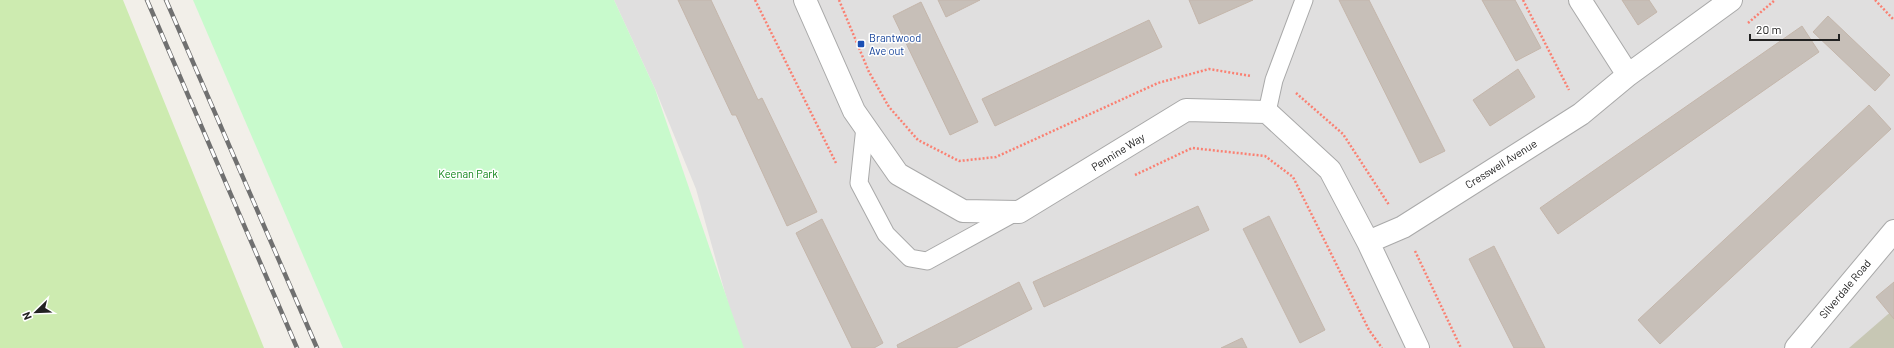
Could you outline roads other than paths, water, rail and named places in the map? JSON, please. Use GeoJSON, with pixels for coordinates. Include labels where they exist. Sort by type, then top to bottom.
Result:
{"type":"FeatureCollection","features":[{"type":"Feature","properties":{"kind":"street","name":"Pennine Way"},"geometry":{"type":"LineString","coordinates":[[805,0],[854,111],[898,174],[963,211],[1019,212],[1186,110],[1267,112]]}},
{"type":"Feature","properties":{"kind":"street"},"geometry":{"type":"LineString","coordinates":[[1580,0],[1628,75]]}},
{"type":"Feature","properties":{"kind":"street","name":"Cresswell Avenue"},"geometry":{"type":"LineString","coordinates":[[1368,242],[1403,227],[1477,178],[1581,114],[1628,75],[1731,0]]}},
{"type":"Feature","properties":{"kind":"street"},"geometry":{"type":"LineString","coordinates":[[1267,112],[1330,170],[1368,242],[1412,346]]}},
{"type":"Feature","properties":{"kind":"street","name":"Silverdale Road"},"geometry":{"type":"LineString","coordinates":[[1796,348],[1894,231]]}},
{"type":"Feature","properties":{"kind":"lane"},"geometry":{"type":"LineString","coordinates":[[1267,112],[1274,80],[1304,0]]}},
{"type":"Feature","properties":{"kind":"lane"},"geometry":{"type":"LineString","coordinates":[[865,127],[859,183],[886,234],[910,258],[927,261],[1016,212]]}},
{"type":"Feature","properties":{"kind":"railway"},"geometry":{"type":"LineString","coordinates":[[147,0],[297,348]]}},
{"type":"Feature","properties":{"kind":"railway"},"geometry":{"type":"LineString","coordinates":[[166,0],[317,348]]}},
{"type":"Feature","properties":{"kind":"place","name":"Brantwood Ave out"},"geometry":{"type":"Point","coordinates":[861,44]}},
{"type":"Feature","properties":{"kind":"park label","name":"Keenan Park"},"geometry":{"type":"Point","coordinates":[468,174]}}]}
